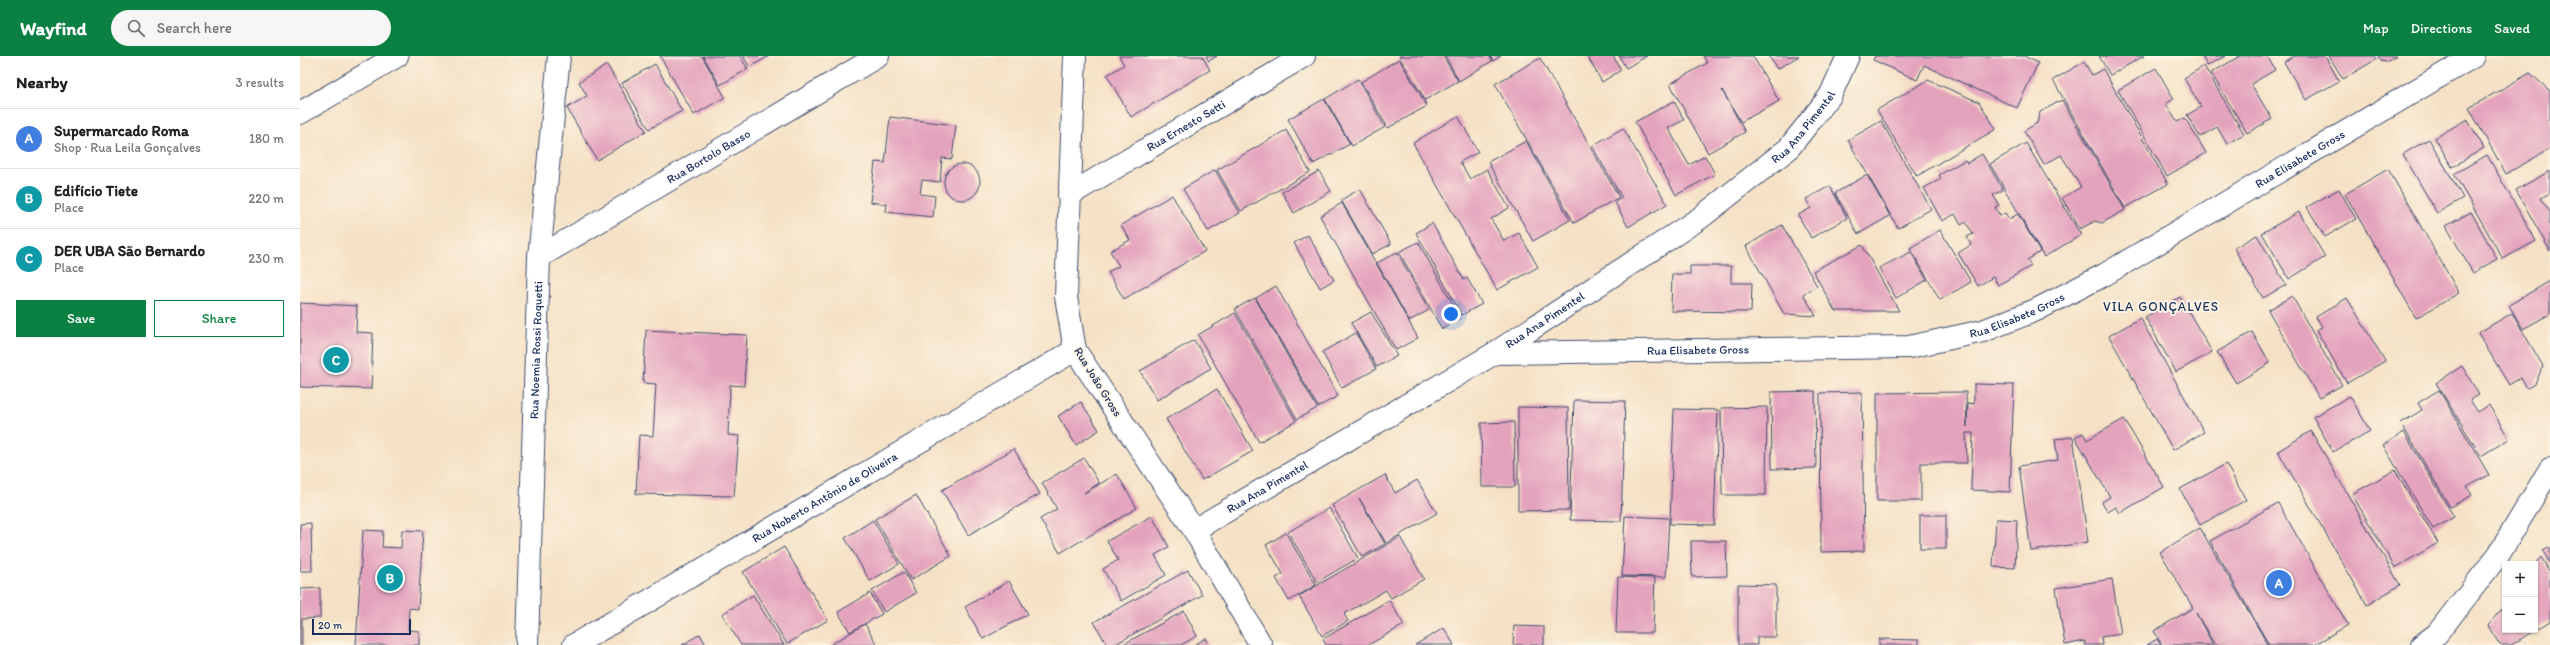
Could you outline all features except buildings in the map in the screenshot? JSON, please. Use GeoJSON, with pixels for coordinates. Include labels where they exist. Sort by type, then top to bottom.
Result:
{"type":"FeatureCollection","features":[{"type":"Feature","properties":{"kind":"street"},"geometry":{"type":"LineString","coordinates":[[300,113],[397,56]]}},
{"type":"Feature","properties":{"kind":"street","name":"Rua Noemia Rossi Roquetti"},"geometry":{"type":"LineString","coordinates":[[527,645],[539,257],[559,56]]}},
{"type":"Feature","properties":{"kind":"street","name":"Rua Bortolo Basso"},"geometry":{"type":"LineString","coordinates":[[539,257],[878,56]]}},
{"type":"Feature","properties":{"kind":"street","name":"Rua João Gross"},"geometry":{"type":"LineString","coordinates":[[1075,56],[1066,297],[1075,350],[1194,530],[1262,645]]}},
{"type":"Feature","properties":{"kind":"street","name":"Rua Ernesto Setti"},"geometry":{"type":"LineString","coordinates":[[1069,196],[1304,56]]}},
{"type":"Feature","properties":{"kind":"street","name":"Rua Ana Pimentel"},"geometry":{"type":"LineString","coordinates":[[1194,530],[1495,353],[1700,218],[1788,149],[1830,96],[1848,56]]}},
{"type":"Feature","properties":{"kind":"street","name":"Rua Elisabete Gross"},"geometry":{"type":"LineString","coordinates":[[1495,353],[1908,347],[1983,331],[2036,310],[2104,275],[2474,56]]}},
{"type":"Feature","properties":{"kind":"street","name":"Rua Noberto Antônio de Oliveira"},"geometry":{"type":"LineString","coordinates":[[574,645],[1075,350]]}},
{"type":"Feature","properties":{"kind":"street"},"geometry":{"type":"LineString","coordinates":[[2434,641],[2499,554],[2550,469]]}},
{"type":"Feature","properties":{"kind":"place","name":"DER UBA São Bernardo"},"geometry":{"type":"Point","coordinates":[336,360]}},
{"type":"Feature","properties":{"kind":"place","name":"Edifício Tiete"},"geometry":{"type":"Point","coordinates":[390,578]}},
{"type":"Feature","properties":{"kind":"place","name":"Supermarcado Roma"},"geometry":{"type":"Point","coordinates":[2279,583]}},
{"type":"Feature","properties":{"kind":"district","name":"VILA GONÇALVES"},"geometry":{"type":"Point","coordinates":[2161,306]}}]}
